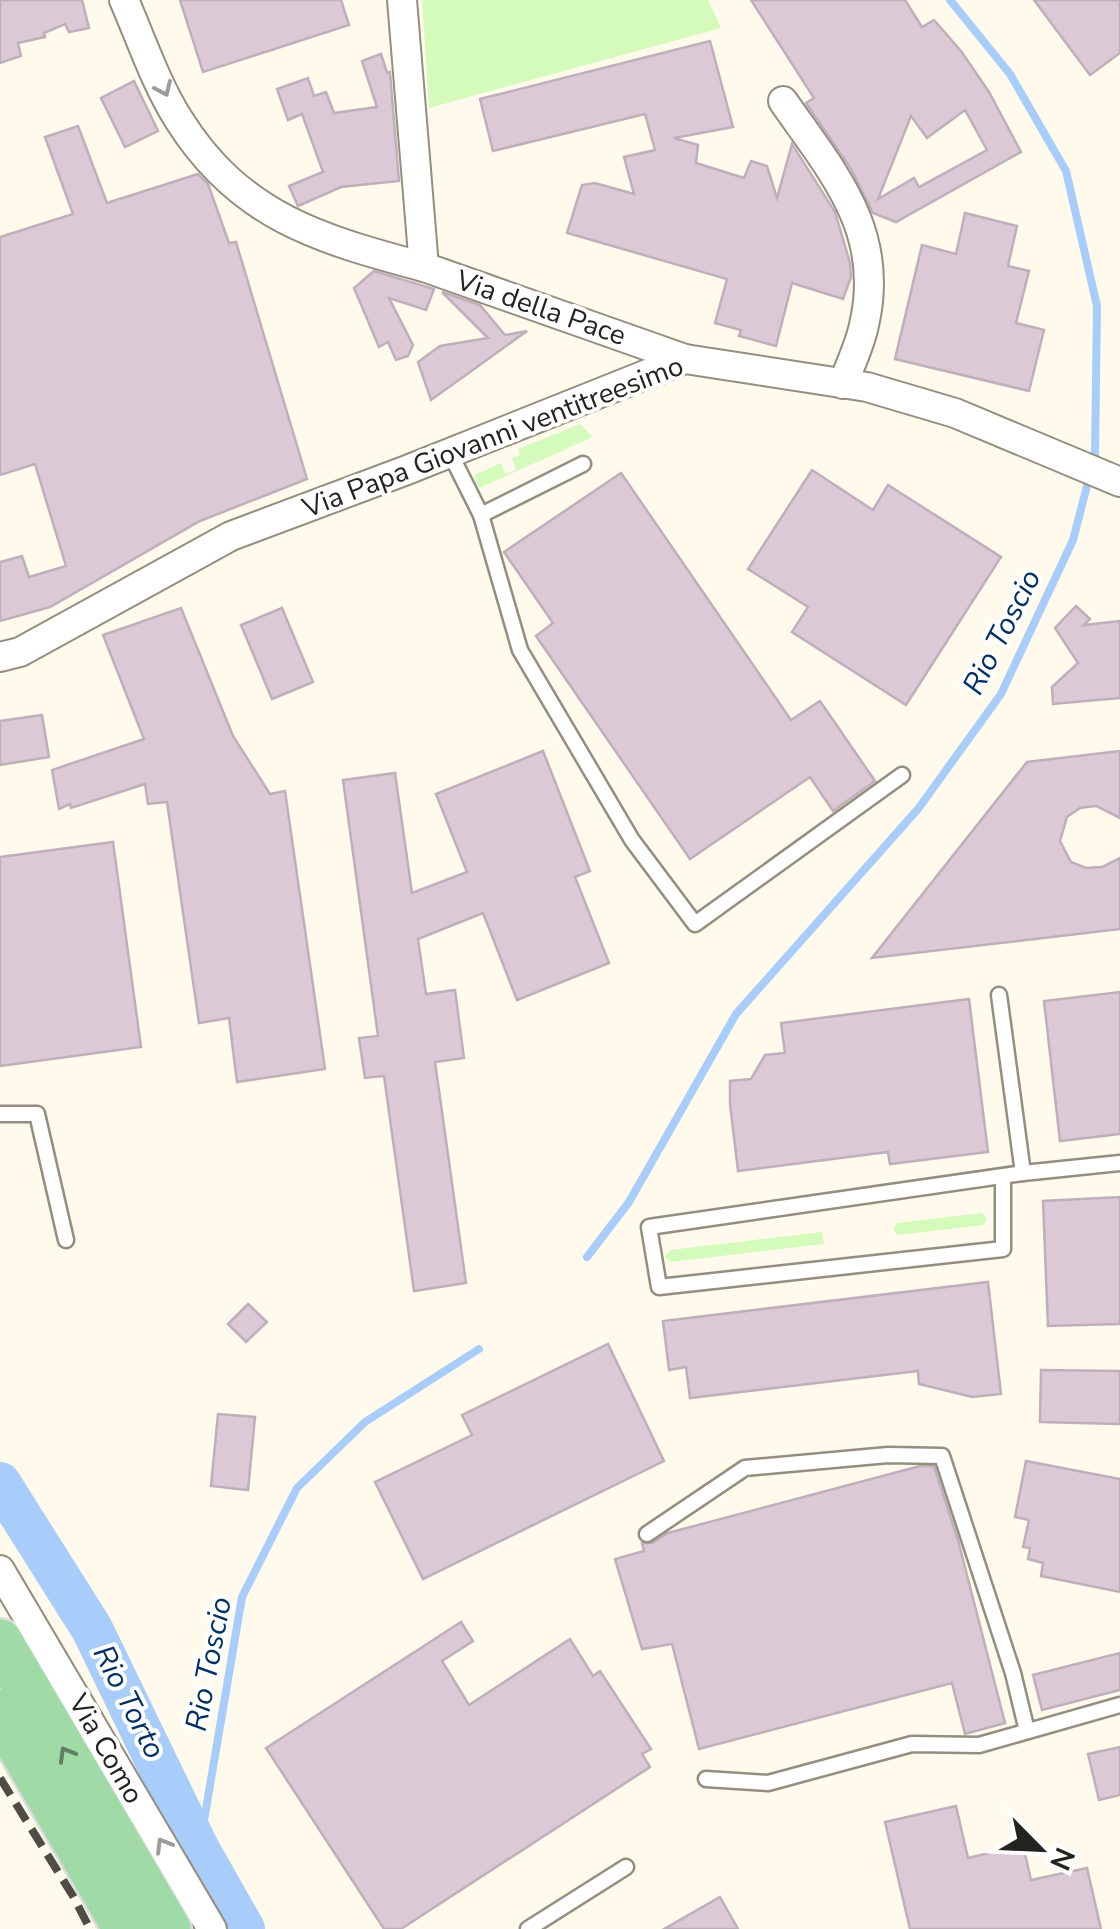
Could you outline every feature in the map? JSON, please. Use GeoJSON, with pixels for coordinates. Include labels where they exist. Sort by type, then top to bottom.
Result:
{"type":"FeatureCollection","features":[{"type":"Feature","properties":{"kind":"main road"},"geometry":{"type":"LineString","coordinates":[[0,1642],[168,1929]]}},
{"type":"Feature","properties":{"kind":"main road"},"geometry":{"type":"LineString","coordinates":[[0,1712],[126,1929]]}},
{"type":"Feature","properties":{"kind":"street"},"geometry":{"type":"LineString","coordinates":[[124,0],[176,116],[197,147],[249,200],[320,236],[424,267]]}},
{"type":"Feature","properties":{"kind":"street","name":"Via della Pace"},"geometry":{"type":"LineString","coordinates":[[402,0],[424,267],[686,359]]}},
{"type":"Feature","properties":{"kind":"street"},"geometry":{"type":"LineString","coordinates":[[783,101],[860,219],[869,272],[864,325],[843,384]]}},
{"type":"Feature","properties":{"kind":"street","name":"Via Papa Giovanni ventitreesimo"},"geometry":{"type":"LineString","coordinates":[[0,657],[20,652],[231,536],[686,359],[843,384],[955,413],[1120,482]]}},
{"type":"Feature","properties":{"kind":"street","name":"Via Como"},"geometry":{"type":"LineString","coordinates":[[0,1570],[212,1929]]}},
{"type":"Feature","properties":{"kind":"lane"},"geometry":{"type":"LineString","coordinates":[[450,453],[481,515],[520,650],[632,840],[695,924],[902,775]]}},
{"type":"Feature","properties":{"kind":"lane"},"geometry":{"type":"LineString","coordinates":[[481,515],[583,464]]}},
{"type":"Feature","properties":{"kind":"lane"},"geometry":{"type":"LineString","coordinates":[[999,995],[1023,1173]]}},
{"type":"Feature","properties":{"kind":"lane"},"geometry":{"type":"LineString","coordinates":[[0,1114],[37,1114],[66,1240]]}},
{"type":"Feature","properties":{"kind":"lane"},"geometry":{"type":"LineString","coordinates":[[1003,1176],[1004,1248],[659,1287],[649,1228],[1023,1173],[1120,1163]]}},
{"type":"Feature","properties":{"kind":"lane"},"geometry":{"type":"LineString","coordinates":[[647,1534],[745,1468],[888,1455],[942,1456],[1013,1673],[1027,1731]]}},
{"type":"Feature","properties":{"kind":"lane"},"geometry":{"type":"LineString","coordinates":[[706,1779],[768,1783],[912,1744],[978,1745],[1120,1705]]}},
{"type":"Feature","properties":{"kind":"lane"},"geometry":{"type":"LineString","coordinates":[[528,1929],[626,1867]]}},
{"type":"Feature","properties":{"kind":"green space"},"geometry":{"type":"Polygon","coordinates":[[[422,0],[708,0],[721,28],[429,108],[422,0]]]}},
{"type":"Feature","properties":{"kind":"green space"},"geometry":{"type":"Polygon","coordinates":[[[580,424],[593,437],[479,488],[474,475],[501,463],[505,474],[516,470],[512,458],[520,455],[518,449],[580,424]]]}},
{"type":"Feature","properties":{"kind":"green space"},"geometry":{"type":"Polygon","coordinates":[[[982,1213],[987,1219],[983,1225],[898,1235],[893,1230],[897,1223],[982,1213]]]}},
{"type":"Feature","properties":{"kind":"green space"},"geometry":{"type":"Polygon","coordinates":[[[822,1232],[824,1244],[671,1262],[665,1257],[670,1250],[822,1232]]]}},
{"type":"Feature","properties":{"kind":"building"},"geometry":{"type":"Polygon","coordinates":[[[0,0],[82,0],[89,28],[69,32],[65,24],[44,33],[45,37],[18,43],[21,56],[0,63],[0,0]]]}},
{"type":"Feature","properties":{"kind":"building"},"geometry":{"type":"Polygon","coordinates":[[[180,0],[341,0],[349,25],[203,72],[180,0]]]}},
{"type":"Feature","properties":{"kind":"building"},"geometry":{"type":"Polygon","coordinates":[[[751,0],[905,0],[922,27],[934,20],[961,51],[989,92],[1021,152],[896,222],[873,213],[851,169],[806,103],[814,98],[751,0]],[[965,110],[927,138],[911,116],[878,199],[914,178],[919,187],[987,150],[965,110]]]}},
{"type":"Feature","properties":{"kind":"building"},"geometry":{"type":"Polygon","coordinates":[[[1034,0],[1120,0],[1120,53],[1090,75],[1034,0]]]}},
{"type":"Feature","properties":{"kind":"building"},"geometry":{"type":"Polygon","coordinates":[[[710,41],[733,127],[674,138],[698,145],[696,163],[744,178],[751,161],[767,166],[777,198],[792,144],[835,212],[850,263],[851,277],[843,299],[792,283],[776,346],[739,336],[741,330],[715,323],[727,279],[567,233],[582,185],[595,183],[634,194],[624,157],[655,150],[645,114],[493,151],[480,99],[710,41]]]}},
{"type":"Feature","properties":{"kind":"building"},"geometry":{"type":"Polygon","coordinates":[[[381,54],[387,73],[390,72],[399,181],[341,187],[298,206],[289,186],[323,172],[302,114],[288,120],[277,89],[308,78],[314,96],[326,92],[334,113],[377,107],[362,61],[381,54]]]}},
{"type":"Feature","properties":{"kind":"building"},"geometry":{"type":"Polygon","coordinates":[[[134,81],[158,131],[125,147],[101,98],[134,81]]]}},
{"type":"Feature","properties":{"kind":"building"},"geometry":{"type":"Polygon","coordinates":[[[78,126],[107,203],[198,174],[208,184],[229,243],[236,242],[307,479],[200,521],[50,607],[0,621],[0,562],[22,556],[29,577],[66,566],[35,464],[0,475],[0,237],[73,214],[45,137],[78,126]]]}},
{"type":"Feature","properties":{"kind":"building"},"geometry":{"type":"Polygon","coordinates":[[[965,213],[1017,226],[1008,266],[1029,271],[1016,323],[1044,330],[1029,391],[895,359],[922,245],[956,254],[965,213]]]}},
{"type":"Feature","properties":{"kind":"building"},"geometry":{"type":"Polygon","coordinates":[[[374,271],[434,289],[426,310],[389,298],[413,345],[408,356],[396,360],[388,342],[379,347],[354,288],[374,271]]]}},
{"type":"Feature","properties":{"kind":"building"},"geometry":{"type":"Polygon","coordinates":[[[442,292],[480,305],[505,335],[527,331],[431,400],[418,362],[440,346],[488,338],[442,292]]]}},
{"type":"Feature","properties":{"kind":"building"},"geometry":{"type":"Polygon","coordinates":[[[812,470],[873,510],[888,485],[1001,557],[906,705],[792,632],[808,607],[748,569],[812,470]]]}},
{"type":"Feature","properties":{"kind":"building"},"geometry":{"type":"Polygon","coordinates":[[[621,473],[791,720],[820,701],[875,781],[833,811],[810,777],[690,859],[536,636],[553,623],[504,552],[621,473]]]}},
{"type":"Feature","properties":{"kind":"building"},"geometry":{"type":"Polygon","coordinates":[[[1076,606],[1090,619],[1084,625],[1120,621],[1120,698],[1053,704],[1052,687],[1078,663],[1055,628],[1076,606]]]}},
{"type":"Feature","properties":{"kind":"building"},"geometry":{"type":"Polygon","coordinates":[[[181,608],[233,736],[270,794],[285,791],[325,1069],[237,1082],[229,1018],[199,1023],[167,802],[148,804],[145,784],[59,809],[52,770],[144,739],[103,635],[181,608]]]}},
{"type":"Feature","properties":{"kind":"building"},"geometry":{"type":"Polygon","coordinates":[[[282,608],[313,682],[272,699],[241,625],[282,608]]]}},
{"type":"Feature","properties":{"kind":"building"},"geometry":{"type":"Polygon","coordinates":[[[42,715],[49,757],[0,765],[0,721],[42,715]]]}},
{"type":"Feature","properties":{"kind":"building"},"geometry":{"type":"Polygon","coordinates":[[[543,751],[590,871],[575,877],[609,963],[517,1000],[483,913],[418,939],[426,994],[455,990],[464,1058],[435,1062],[466,1283],[414,1291],[384,1076],[365,1078],[359,1038],[378,1036],[343,780],[395,773],[412,893],[467,872],[436,794],[543,751]]]}},
{"type":"Feature","properties":{"kind":"building"},"geometry":{"type":"Polygon","coordinates":[[[1120,751],[1120,818],[1096,806],[1080,808],[1067,817],[1060,841],[1071,862],[1086,868],[1102,867],[1120,858],[1120,929],[872,958],[1027,762],[1120,751]]]}},
{"type":"Feature","properties":{"kind":"building"},"geometry":{"type":"Polygon","coordinates":[[[113,842],[141,1047],[0,1066],[0,857],[113,842]]]}},
{"type":"Feature","properties":{"kind":"building"},"geometry":{"type":"Polygon","coordinates":[[[1120,992],[1120,1134],[1060,1141],[1044,1001],[1120,992]]]}},
{"type":"Feature","properties":{"kind":"building"},"geometry":{"type":"Polygon","coordinates":[[[969,999],[988,1152],[890,1164],[888,1152],[738,1171],[730,1081],[751,1079],[765,1055],[785,1053],[781,1023],[969,999]]]}},
{"type":"Feature","properties":{"kind":"building"},"geometry":{"type":"Polygon","coordinates":[[[1120,1197],[1120,1324],[1048,1326],[1043,1201],[1120,1197]]]}},
{"type":"Feature","properties":{"kind":"building"},"geometry":{"type":"Polygon","coordinates":[[[988,1282],[1001,1394],[972,1397],[919,1384],[918,1371],[690,1398],[686,1367],[669,1370],[663,1321],[988,1282]]]}},
{"type":"Feature","properties":{"kind":"building"},"geometry":{"type":"Polygon","coordinates":[[[248,1304],[267,1322],[246,1342],[228,1324],[248,1304]]]}},
{"type":"Feature","properties":{"kind":"building"},"geometry":{"type":"Polygon","coordinates":[[[608,1344],[664,1461],[423,1579],[375,1482],[472,1435],[462,1415],[608,1344]]]}},
{"type":"Feature","properties":{"kind":"building"},"geometry":{"type":"Polygon","coordinates":[[[1041,1370],[1120,1371],[1120,1424],[1040,1422],[1041,1370]]]}},
{"type":"Feature","properties":{"kind":"building"},"geometry":{"type":"Polygon","coordinates":[[[218,1414],[255,1417],[248,1490],[211,1486],[218,1414]]]}},
{"type":"Feature","properties":{"kind":"building"},"geometry":{"type":"Polygon","coordinates":[[[1026,1461],[1120,1479],[1120,1592],[1041,1576],[1043,1563],[1028,1559],[1030,1548],[1023,1547],[1029,1520],[1015,1517],[1026,1461]]]}},
{"type":"Feature","properties":{"kind":"building"},"geometry":{"type":"Polygon","coordinates":[[[920,1466],[934,1466],[958,1540],[1005,1723],[965,1734],[952,1683],[699,1749],[672,1644],[642,1649],[615,1559],[644,1551],[642,1543],[652,1543],[668,1533],[920,1466]]]}},
{"type":"Feature","properties":{"kind":"building"},"geometry":{"type":"Polygon","coordinates":[[[461,1622],[473,1641],[442,1661],[469,1705],[570,1639],[593,1676],[600,1671],[651,1749],[642,1754],[650,1767],[401,1929],[384,1929],[266,1748],[461,1622]]]}},
{"type":"Feature","properties":{"kind":"building"},"geometry":{"type":"Polygon","coordinates":[[[1120,1653],[1120,1690],[1042,1710],[1033,1675],[1120,1653]]]}},
{"type":"Feature","properties":{"kind":"building"},"geometry":{"type":"Polygon","coordinates":[[[1120,1747],[1120,1795],[1099,1800],[1088,1754],[1120,1747]]]}},
{"type":"Feature","properties":{"kind":"building"},"geometry":{"type":"Polygon","coordinates":[[[956,1806],[968,1858],[1023,1845],[1031,1880],[1087,1868],[1101,1929],[910,1929],[885,1822],[956,1806]]]}},
{"type":"Feature","properties":{"kind":"building"},"geometry":{"type":"Polygon","coordinates":[[[720,1897],[738,1929],[664,1929],[720,1897]]]}},
{"type":"Feature","properties":{"kind":"waterway","name":"Rio Toscio"},"geometry":{"type":"LineString","coordinates":[[587,1257],[629,1202],[736,1014],[918,809],[1001,694],[1073,540],[1095,455],[1097,306],[1066,171],[1010,74],[950,0]]}},
{"type":"Feature","properties":{"kind":"waterway","name":"Rio Toscio"},"geometry":{"type":"LineString","coordinates":[[199,1850],[242,1597],[297,1488],[365,1422],[479,1349]]}},
{"type":"Feature","properties":{"kind":"waterway","name":"Rio Torto"},"geometry":{"type":"LineString","coordinates":[[0,1483],[92,1629],[199,1850],[244,1929]]}},
{"type":"Feature","properties":{"kind":"railway"},"geometry":{"type":"LineString","coordinates":[[0,1778],[90,1929]]}}]}
